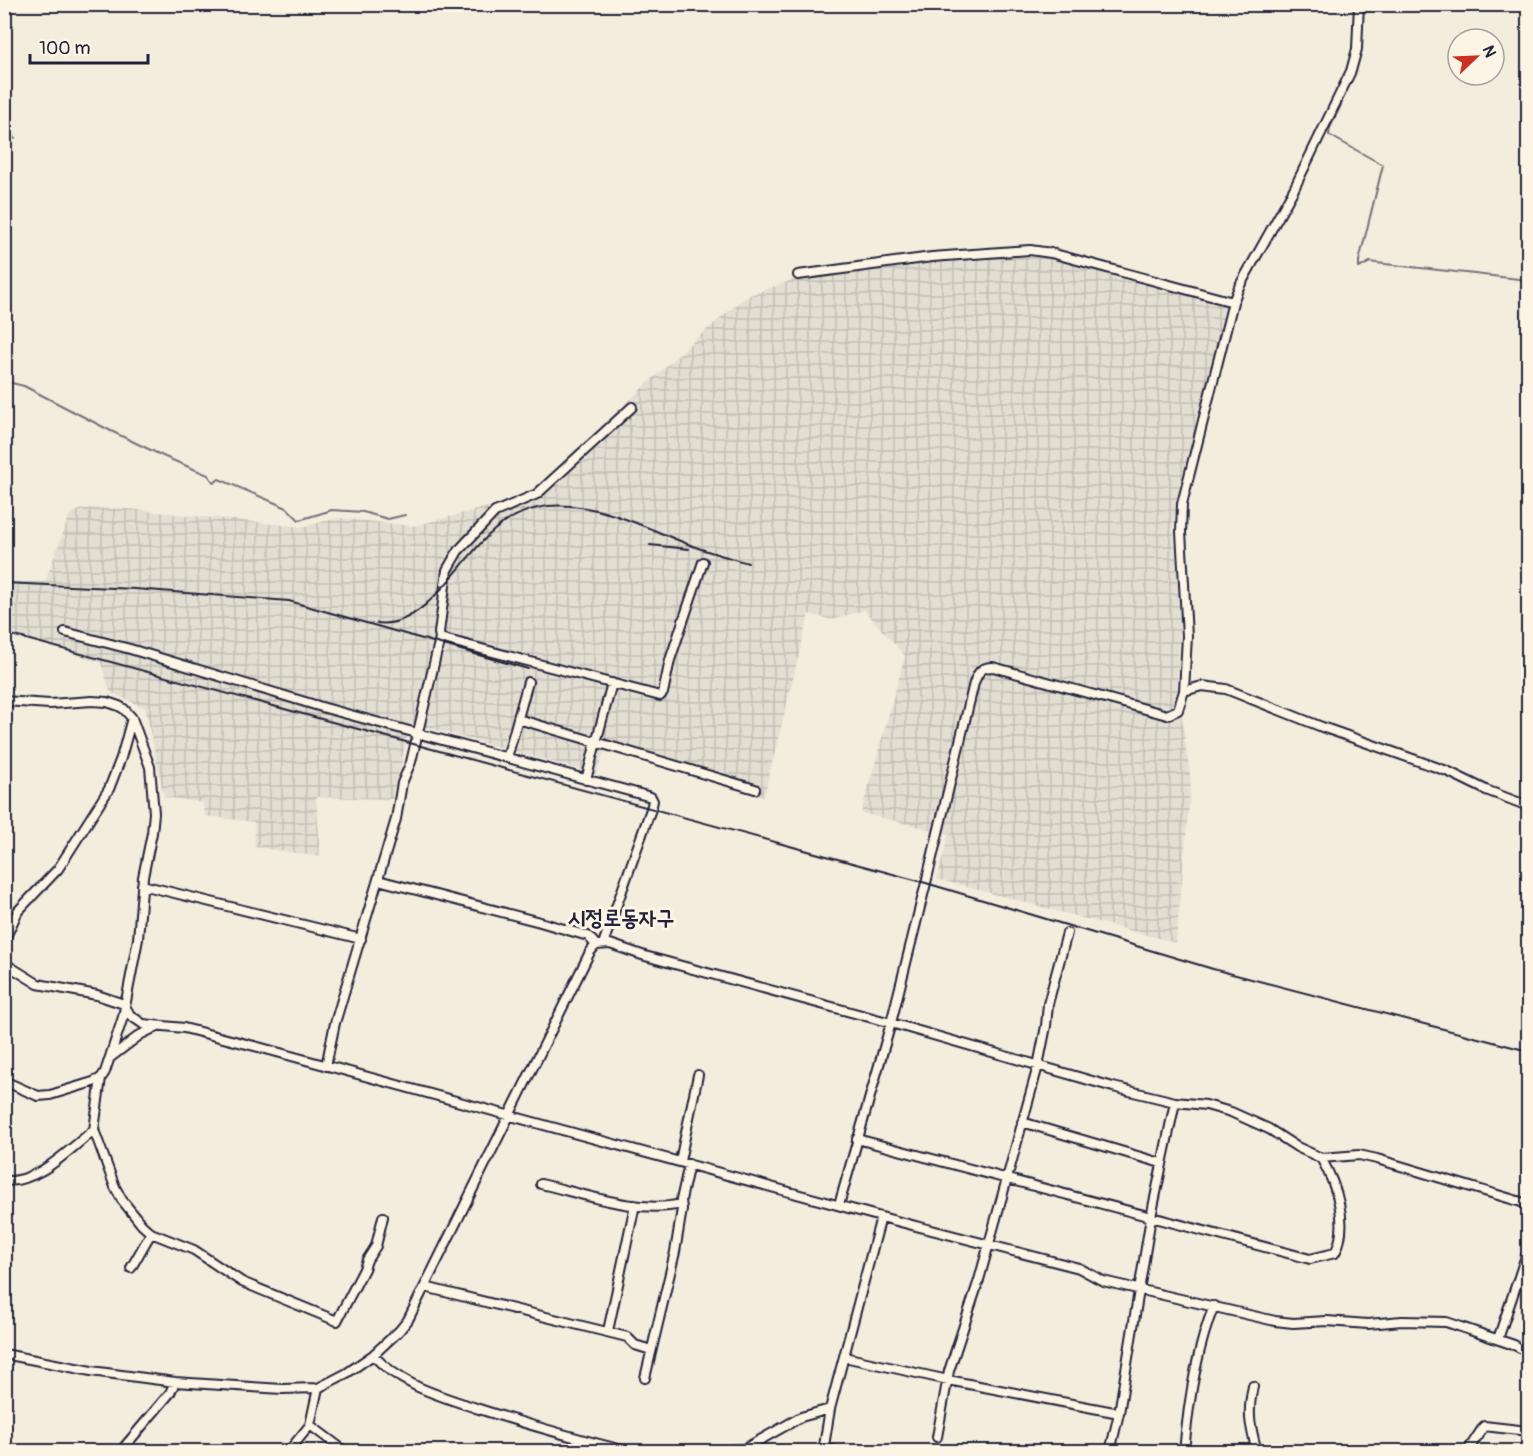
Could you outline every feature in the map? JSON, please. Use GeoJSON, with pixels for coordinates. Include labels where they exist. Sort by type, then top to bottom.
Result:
{"type":"FeatureCollection","features":[{"type":"Feature","properties":{"kind":"street"},"geometry":{"type":"LineString","coordinates":[[839,1205],[891,1023],[974,683],[979,672],[987,667],[993,667],[1167,715],[1178,710],[1184,691],[1187,636],[1181,532],[1182,504],[1233,302],[1248,269],[1294,189],[1351,71],[1357,49],[1359,4]]}},
{"type":"Feature","properties":{"kind":"street"},"geometry":{"type":"LineString","coordinates":[[798,275],[932,257],[1030,250],[1051,253],[1233,302]]}},
{"type":"Feature","properties":{"kind":"street"},"geometry":{"type":"LineString","coordinates":[[326,1066],[335,1023],[396,819],[402,783],[411,762],[416,732],[440,638],[447,570],[458,551],[495,513],[537,494],[632,407]]}},
{"type":"Feature","properties":{"kind":"street"},"geometry":{"type":"LineString","coordinates":[[440,638],[662,695],[670,660],[703,562]]}},
{"type":"Feature","properties":{"kind":"street"},"geometry":{"type":"LineString","coordinates":[[4,1354],[91,1371],[175,1382],[282,1389],[318,1388],[347,1373],[373,1355],[408,1320],[590,952],[600,944],[653,801],[646,795],[325,708],[130,649],[65,632]]}},
{"type":"Feature","properties":{"kind":"street"},"geometry":{"type":"LineString","coordinates":[[507,758],[528,682]]}},
{"type":"Feature","properties":{"kind":"street"},"geometry":{"type":"LineString","coordinates":[[586,780],[612,683]]}},
{"type":"Feature","properties":{"kind":"street"},"geometry":{"type":"LineString","coordinates":[[1184,691],[1202,686],[1226,689],[1322,727],[1448,771],[1486,790],[1528,806]]}},
{"type":"Feature","properties":{"kind":"street"},"geometry":{"type":"LineString","coordinates":[[4,701],[50,704],[107,702],[124,709],[132,718],[144,748],[152,778],[154,813],[142,885],[138,939],[123,1017],[101,1078],[94,1130],[122,1200],[151,1233],[194,1250],[242,1282],[337,1321],[376,1246],[383,1217]]}},
{"type":"Feature","properties":{"kind":"street"},"geometry":{"type":"LineString","coordinates":[[4,941],[18,911],[58,869],[109,789],[121,758],[132,718]]}},
{"type":"Feature","properties":{"kind":"street"},"geometry":{"type":"LineString","coordinates":[[518,719],[755,789]]}},
{"type":"Feature","properties":{"kind":"street"},"geometry":{"type":"LineString","coordinates":[[378,880],[559,927],[588,936],[600,944],[891,1023],[1038,1066],[1175,1102],[1231,1112],[1321,1158],[1359,1155],[1528,1204]]}},
{"type":"Feature","properties":{"kind":"street"},"geometry":{"type":"LineString","coordinates":[[142,885],[361,939]]}},
{"type":"Feature","properties":{"kind":"street"},"geometry":{"type":"LineString","coordinates":[[937,1437],[954,1352],[980,1280],[1005,1179],[1038,1066],[1047,1026],[1047,1004],[1067,933]]}},
{"type":"Feature","properties":{"kind":"street"},"geometry":{"type":"LineString","coordinates":[[4,963],[38,984],[97,995],[124,1004],[130,1015],[143,1024],[164,1025],[262,1048],[1079,1268],[1103,1281],[1275,1321],[1368,1324],[1402,1321],[1446,1322],[1498,1339],[1528,1352]]}},
{"type":"Feature","properties":{"kind":"street"},"geometry":{"type":"LineString","coordinates":[[110,1058],[140,1035],[164,1025]]}},
{"type":"Feature","properties":{"kind":"street"},"geometry":{"type":"LineString","coordinates":[[680,1161],[698,1076]]}},
{"type":"Feature","properties":{"kind":"street"},"geometry":{"type":"LineString","coordinates":[[4,1081],[38,1096],[68,1090],[101,1078]]}},
{"type":"Feature","properties":{"kind":"street"},"geometry":{"type":"LineString","coordinates":[[1110,1452],[1119,1413],[1161,1163],[1175,1102]]}},
{"type":"Feature","properties":{"kind":"street"},"geometry":{"type":"LineString","coordinates":[[1022,1122],[1161,1163]]}},
{"type":"Feature","properties":{"kind":"street"},"geometry":{"type":"LineString","coordinates":[[4,1181],[26,1178],[43,1170],[94,1130]]}},
{"type":"Feature","properties":{"kind":"street"},"geometry":{"type":"LineString","coordinates":[[857,1139],[1310,1259],[1335,1253],[1341,1224],[1340,1209],[1329,1173],[1321,1158]]}},
{"type":"Feature","properties":{"kind":"street"},"geometry":{"type":"LineString","coordinates":[[645,1378],[675,1252],[689,1164]]}},
{"type":"Feature","properties":{"kind":"street"},"geometry":{"type":"LineString","coordinates":[[541,1185],[635,1205],[665,1208],[681,1204]]}},
{"type":"Feature","properties":{"kind":"street"},"geometry":{"type":"LineString","coordinates":[[608,1331],[635,1205]]}},
{"type":"Feature","properties":{"kind":"street"},"geometry":{"type":"LineString","coordinates":[[839,1452],[824,1450],[830,1409],[881,1216]]}},
{"type":"Feature","properties":{"kind":"street"},"geometry":{"type":"LineString","coordinates":[[131,1268],[151,1233]]}},
{"type":"Feature","properties":{"kind":"street"},"geometry":{"type":"LineString","coordinates":[[1498,1339],[1528,1250]]}},
{"type":"Feature","properties":{"kind":"street"},"geometry":{"type":"LineString","coordinates":[[425,1287],[608,1331],[627,1337],[635,1346],[651,1350]]}},
{"type":"Feature","properties":{"kind":"street"},"geometry":{"type":"LineString","coordinates":[[1184,1452],[1197,1370],[1208,1321],[1214,1306]]}},
{"type":"Feature","properties":{"kind":"street"},"geometry":{"type":"LineString","coordinates":[[373,1355],[380,1364],[420,1389],[557,1433],[630,1452]]}},
{"type":"Feature","properties":{"kind":"street"},"geometry":{"type":"LineString","coordinates":[[844,1357],[1119,1413]]}},
{"type":"Feature","properties":{"kind":"street"},"geometry":{"type":"LineString","coordinates":[[120,1452],[170,1393],[175,1382]]}},
{"type":"Feature","properties":{"kind":"street"},"geometry":{"type":"LineString","coordinates":[[1253,1386],[1249,1404],[1249,1423],[1257,1452]]}},
{"type":"Feature","properties":{"kind":"street"},"geometry":{"type":"LineString","coordinates":[[288,1452],[310,1425],[318,1388]]}},
{"type":"Feature","properties":{"kind":"street"},"geometry":{"type":"LineString","coordinates":[[695,1452],[744,1449],[801,1417],[830,1409]]}},
{"type":"Feature","properties":{"kind":"street"},"geometry":{"type":"LineString","coordinates":[[310,1425],[346,1452]]}},
{"type":"Feature","properties":{"kind":"street"},"geometry":{"type":"LineString","coordinates":[[1467,1452],[1484,1426],[1528,1431]]}},
{"type":"Feature","properties":{"kind":"shaded area"},"geometry":{"type":"Polygon","coordinates":[[[1039,254],[1229,306],[1180,485],[1173,525],[1181,617],[1177,682],[1191,782],[1176,943],[937,879],[949,834],[861,813],[905,656],[864,610],[832,620],[809,614],[764,796],[605,750],[596,774],[410,723],[393,799],[316,797],[321,857],[255,847],[254,822],[205,816],[203,803],[164,797],[145,708],[110,692],[101,663],[5,631],[5,582],[45,582],[70,514],[84,508],[128,509],[302,527],[337,518],[414,526],[499,504],[528,494],[690,344],[750,295],[795,279],[925,262],[1039,254]]]}},
{"type":"Feature","properties":{"kind":"waterway"},"geometry":{"type":"LineString","coordinates":[[1342,103],[1329,135],[1383,165],[1359,268],[1370,262],[1528,280]]}},
{"type":"Feature","properties":{"kind":"waterway"},"geometry":{"type":"LineString","coordinates":[[4,125],[15,139]]}},
{"type":"Feature","properties":{"kind":"waterway"},"geometry":{"type":"LineString","coordinates":[[4,381],[24,386],[111,431],[208,475],[214,483],[219,479],[287,508],[299,520],[332,510],[363,512],[388,519],[405,515]]}},
{"type":"Feature","properties":{"kind":"waterway"},"geometry":{"type":"LineString","coordinates":[[4,629],[8,630],[4,644]]}},
{"type":"Feature","properties":{"kind":"railway"},"geometry":{"type":"LineString","coordinates":[[377,623],[394,622],[410,616],[440,590],[497,528],[517,515],[548,506],[589,508],[608,513],[704,550],[748,563]]}},
{"type":"Feature","properties":{"kind":"railway"},"geometry":{"type":"LineString","coordinates":[[650,545],[689,549]]}},
{"type":"Feature","properties":{"kind":"railway"},"geometry":{"type":"LineString","coordinates":[[4,583],[135,589],[289,601],[528,669]]}},
{"type":"Feature","properties":{"kind":"railway"},"geometry":{"type":"LineString","coordinates":[[4,633],[926,883],[1213,969],[1528,1051]]}},
{"type":"Feature","properties":{"kind":"district","name":"시정로동자구"},"geometry":{"type":"Point","coordinates":[621,917]}}]}
